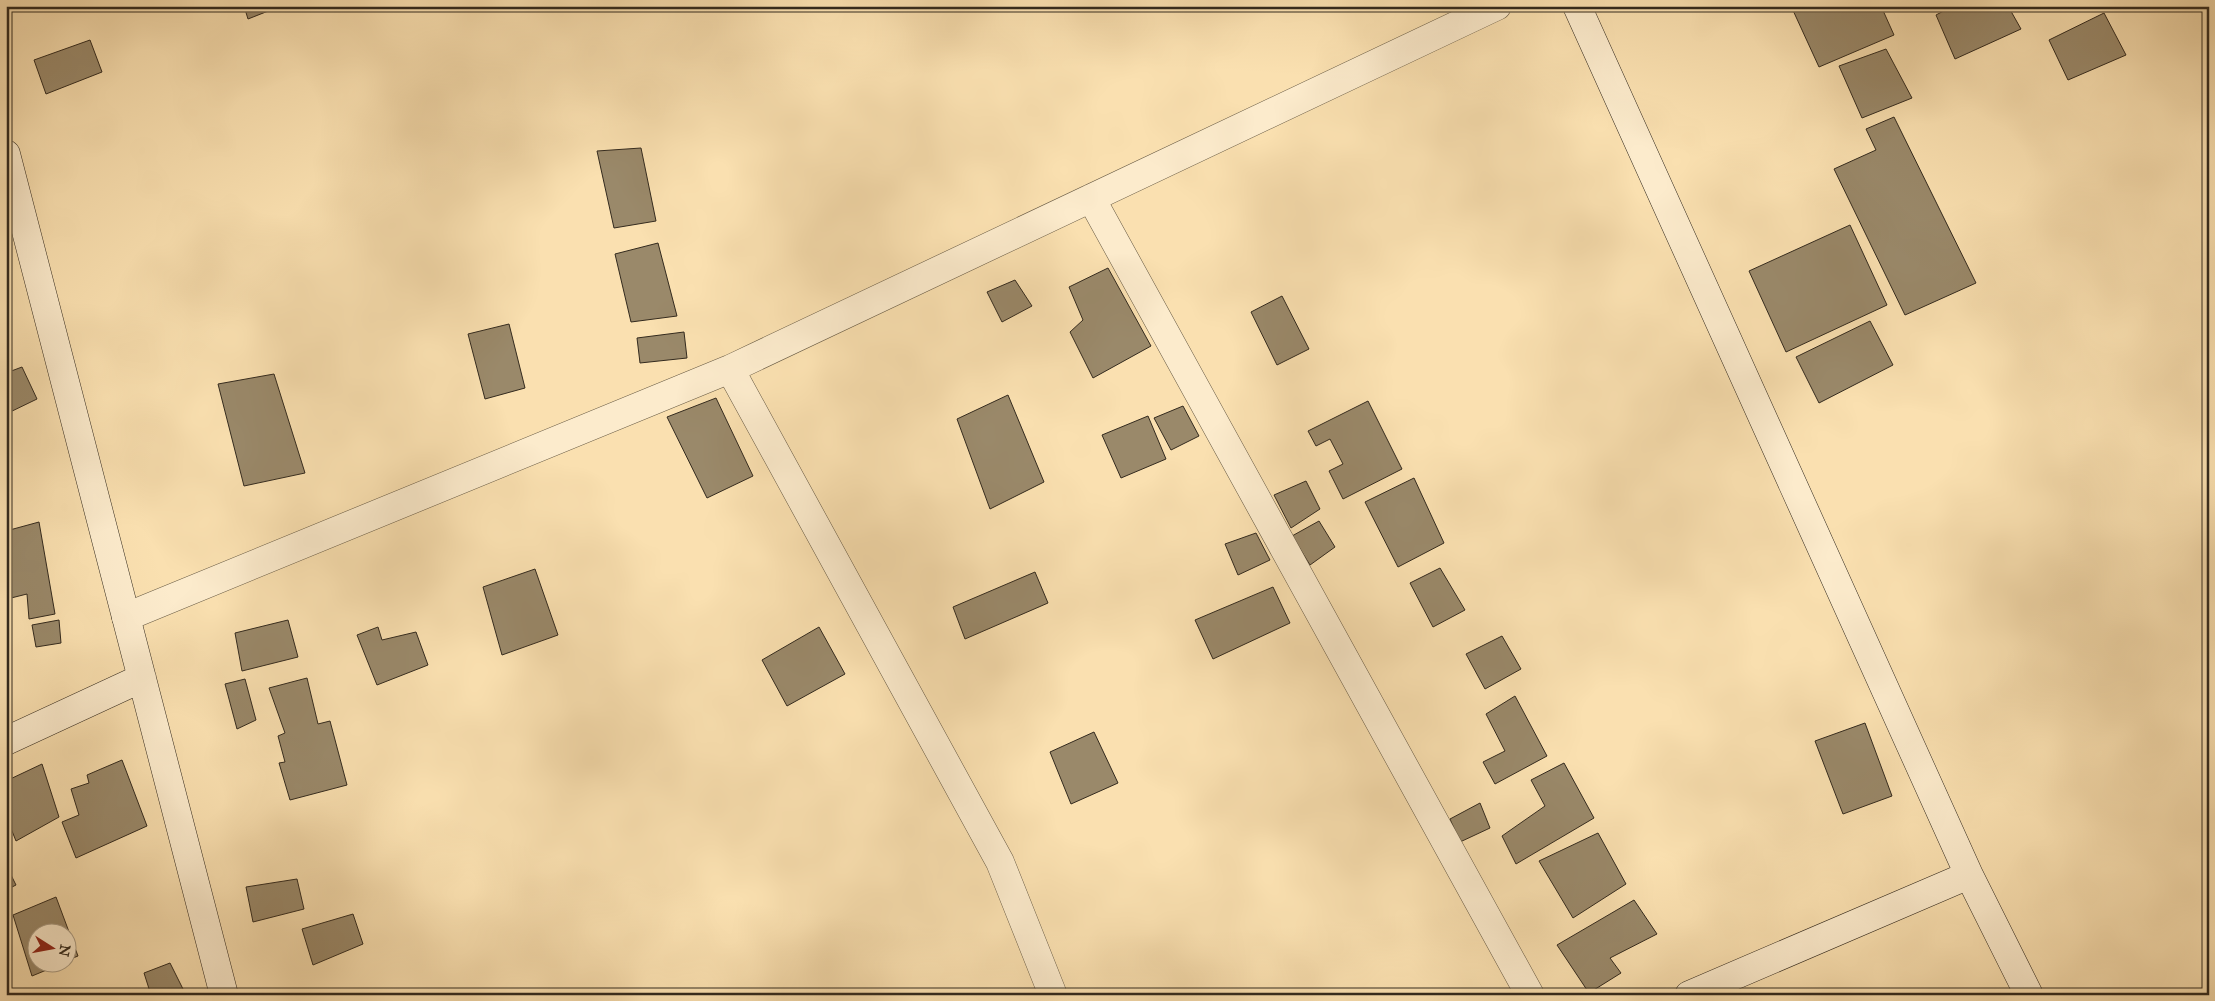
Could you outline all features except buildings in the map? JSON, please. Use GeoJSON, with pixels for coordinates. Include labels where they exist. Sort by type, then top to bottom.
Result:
{"type":"FeatureCollection","features":[{"type":"Feature","properties":{"kind":"street"},"geometry":{"type":"LineString","coordinates":[[126,617],[730,369],[1497,6]]}},
{"type":"Feature","properties":{"kind":"street"},"geometry":{"type":"LineString","coordinates":[[1576,6],[1969,875],[2029,995]]}},
{"type":"Feature","properties":{"kind":"street"},"geometry":{"type":"LineString","coordinates":[[6,154],[224,995]]}},
{"type":"Feature","properties":{"kind":"street"},"geometry":{"type":"LineString","coordinates":[[1091,198],[1530,995]]}},
{"type":"Feature","properties":{"kind":"street"},"geometry":{"type":"LineString","coordinates":[[730,369],[1000,862],[1053,995]]}},
{"type":"Feature","properties":{"kind":"street"},"geometry":{"type":"LineString","coordinates":[[6,741],[142,678]]}},
{"type":"Feature","properties":{"kind":"street"},"geometry":{"type":"LineString","coordinates":[[1689,995],[1969,875]]}}]}
